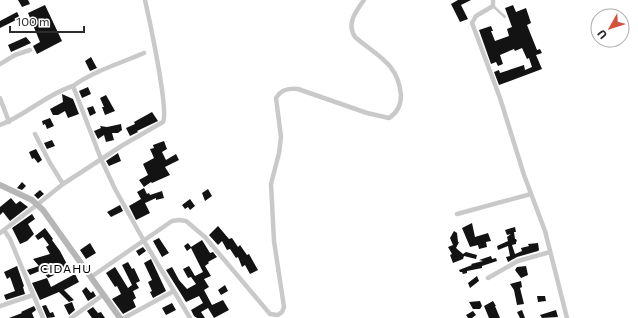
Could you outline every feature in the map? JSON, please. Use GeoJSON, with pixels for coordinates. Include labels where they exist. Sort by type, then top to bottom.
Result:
{"type":"FeatureCollection","features":[{"type":"Feature","properties":{"kind":"main road"},"geometry":{"type":"LineString","coordinates":[[0,185],[38,204],[120,318]]}},
{"type":"Feature","properties":{"kind":"street"},"geometry":{"type":"LineString","coordinates":[[43,318],[10,239],[2,231],[63,184],[101,159],[162,123],[164,120],[163,98],[145,0]]}},
{"type":"Feature","properties":{"kind":"street"},"geometry":{"type":"LineString","coordinates":[[91,277],[172,221],[186,221],[205,237],[270,314],[278,315],[282,312],[284,307],[274,234],[271,184],[279,153],[281,137],[276,98],[286,89],[298,89],[367,113],[389,118],[393,115],[401,102],[400,87],[397,75],[393,68],[355,37],[351,30],[352,18],[364,0]]}},
{"type":"Feature","properties":{"kind":"street"},"geometry":{"type":"LineString","coordinates":[[493,0],[493,6],[476,16],[472,23],[500,98],[524,175],[545,231],[567,318]]}},
{"type":"Feature","properties":{"kind":"street"},"geometry":{"type":"LineString","coordinates":[[0,64],[15,55],[30,50]]}},
{"type":"Feature","properties":{"kind":"street"},"geometry":{"type":"LineString","coordinates":[[0,125],[9,122],[58,92],[73,86],[80,81],[144,53]]}},
{"type":"Feature","properties":{"kind":"street"},"geometry":{"type":"LineString","coordinates":[[73,86],[101,159],[115,189],[190,318]]}},
{"type":"Feature","properties":{"kind":"street"},"geometry":{"type":"LineString","coordinates":[[0,98],[9,122]]}},
{"type":"Feature","properties":{"kind":"street"},"geometry":{"type":"LineString","coordinates":[[34,134],[63,184]]}},
{"type":"Feature","properties":{"kind":"street"},"geometry":{"type":"LineString","coordinates":[[457,214],[531,194]]}},
{"type":"Feature","properties":{"kind":"street"},"geometry":{"type":"LineString","coordinates":[[488,278],[518,262],[550,252]]}},
{"type":"Feature","properties":{"kind":"street"},"geometry":{"type":"LineString","coordinates":[[124,318],[174,291]]}},
{"type":"Feature","properties":{"kind":"street"},"geometry":{"type":"LineString","coordinates":[[0,306],[33,295]]}},
{"type":"Feature","properties":{"kind":"street"},"geometry":{"type":"LineString","coordinates":[[71,318],[103,295]]}},
{"type":"Feature","properties":{"kind":"lane"},"geometry":{"type":"LineString","coordinates":[[493,6],[505,17]]}},
{"type":"Feature","properties":{"kind":"building"},"geometry":{"type":"Polygon","coordinates":[[[18,0],[28,0],[30,4],[22,7],[18,0]]]}},
{"type":"Feature","properties":{"kind":"building"},"geometry":{"type":"Polygon","coordinates":[[[458,0],[471,0],[461,5],[468,19],[460,22],[451,4],[458,0]]]}},
{"type":"Feature","properties":{"kind":"building"},"geometry":{"type":"Polygon","coordinates":[[[45,5],[62,41],[37,54],[33,46],[40,42],[28,13],[45,5]]]}},
{"type":"Feature","properties":{"kind":"building"},"geometry":{"type":"Polygon","coordinates":[[[513,5],[516,12],[526,8],[531,23],[527,25],[537,50],[540,49],[542,53],[536,55],[542,69],[499,85],[494,72],[499,70],[500,73],[524,65],[525,70],[532,67],[529,58],[527,59],[522,48],[515,51],[514,49],[500,55],[503,64],[498,66],[496,62],[491,64],[479,30],[491,26],[493,31],[491,31],[495,41],[509,36],[507,29],[512,27],[505,8],[513,5]]]}},
{"type":"Feature","properties":{"kind":"building"},"geometry":{"type":"Polygon","coordinates":[[[17,12],[20,18],[0,28],[0,21],[17,12]]]}},
{"type":"Feature","properties":{"kind":"building"},"geometry":{"type":"Polygon","coordinates":[[[26,37],[31,43],[11,52],[8,45],[26,37]]]}},
{"type":"Feature","properties":{"kind":"building"},"geometry":{"type":"Polygon","coordinates":[[[91,57],[97,68],[90,71],[85,61],[91,57]]]}},
{"type":"Feature","properties":{"kind":"building"},"geometry":{"type":"Polygon","coordinates":[[[88,87],[91,94],[82,98],[79,91],[88,87]]]}},
{"type":"Feature","properties":{"kind":"building"},"geometry":{"type":"Polygon","coordinates":[[[62,94],[73,99],[79,114],[68,118],[65,111],[58,115],[53,115],[50,109],[63,102],[62,94]]]}},
{"type":"Feature","properties":{"kind":"building"},"geometry":{"type":"Polygon","coordinates":[[[106,95],[115,111],[105,115],[102,107],[104,107],[100,98],[106,95]]]}},
{"type":"Feature","properties":{"kind":"building"},"geometry":{"type":"Polygon","coordinates":[[[93,106],[96,113],[90,116],[87,108],[93,106]]]}},
{"type":"Feature","properties":{"kind":"building"},"geometry":{"type":"Polygon","coordinates":[[[152,112],[158,121],[130,136],[126,128],[135,124],[134,122],[152,112]]]}},
{"type":"Feature","properties":{"kind":"building"},"geometry":{"type":"Polygon","coordinates":[[[50,118],[54,126],[47,129],[45,124],[43,125],[42,121],[50,118]]]}},
{"type":"Feature","properties":{"kind":"building"},"geometry":{"type":"Polygon","coordinates":[[[121,124],[122,130],[118,133],[112,133],[114,140],[106,142],[104,135],[98,139],[94,131],[101,128],[100,126],[107,127],[121,124]]]}},
{"type":"Feature","properties":{"kind":"building"},"geometry":{"type":"Polygon","coordinates":[[[52,140],[55,146],[47,149],[44,143],[52,140]]]}},
{"type":"Feature","properties":{"kind":"building"},"geometry":{"type":"Polygon","coordinates":[[[164,141],[167,149],[162,152],[166,160],[176,154],[179,160],[165,167],[170,175],[152,183],[151,182],[144,187],[139,180],[148,175],[143,164],[154,158],[150,149],[154,148],[153,145],[164,141]]]}},
{"type":"Feature","properties":{"kind":"building"},"geometry":{"type":"Polygon","coordinates":[[[36,149],[42,160],[38,163],[34,158],[32,159],[29,152],[36,149]]]}},
{"type":"Feature","properties":{"kind":"building"},"geometry":{"type":"Polygon","coordinates":[[[118,153],[121,161],[109,166],[106,161],[118,153]]]}},
{"type":"Feature","properties":{"kind":"building"},"geometry":{"type":"Polygon","coordinates":[[[22,182],[26,186],[22,190],[17,188],[22,182]]]}},
{"type":"Feature","properties":{"kind":"building"},"geometry":{"type":"Polygon","coordinates":[[[144,188],[147,194],[149,193],[150,195],[162,191],[164,198],[156,200],[156,198],[145,203],[150,213],[136,220],[129,206],[141,199],[137,192],[144,188]]]}},
{"type":"Feature","properties":{"kind":"building"},"geometry":{"type":"Polygon","coordinates":[[[208,189],[212,196],[205,201],[202,193],[208,189]]]}},
{"type":"Feature","properties":{"kind":"building"},"geometry":{"type":"Polygon","coordinates":[[[40,190],[44,194],[38,199],[34,195],[40,190]]]}},
{"type":"Feature","properties":{"kind":"building"},"geometry":{"type":"Polygon","coordinates":[[[11,198],[16,204],[20,201],[28,207],[10,221],[3,212],[0,215],[0,207],[11,198]]]}},
{"type":"Feature","properties":{"kind":"building"},"geometry":{"type":"Polygon","coordinates":[[[190,199],[195,206],[190,210],[188,207],[185,209],[182,205],[190,199]]]}},
{"type":"Feature","properties":{"kind":"building"},"geometry":{"type":"Polygon","coordinates":[[[120,205],[123,211],[111,217],[107,212],[120,205]]]}},
{"type":"Feature","properties":{"kind":"building"},"geometry":{"type":"Polygon","coordinates":[[[32,214],[35,219],[28,224],[34,234],[27,241],[20,244],[12,228],[32,214]]]}},
{"type":"Feature","properties":{"kind":"building"},"geometry":{"type":"Polygon","coordinates":[[[472,223],[475,237],[488,233],[491,241],[486,242],[487,247],[479,249],[478,245],[470,247],[462,228],[472,223]]]}},
{"type":"Feature","properties":{"kind":"building"},"geometry":{"type":"Polygon","coordinates":[[[218,226],[229,239],[232,238],[238,247],[240,245],[247,255],[249,254],[258,270],[250,274],[245,265],[242,267],[238,257],[236,258],[230,249],[227,250],[222,241],[218,245],[209,235],[218,226]]]}},
{"type":"Feature","properties":{"kind":"building"},"geometry":{"type":"Polygon","coordinates":[[[515,227],[515,239],[517,241],[516,244],[512,245],[515,254],[522,251],[521,248],[529,246],[528,244],[538,243],[539,250],[517,257],[508,262],[506,257],[510,256],[508,246],[498,250],[497,246],[508,241],[507,237],[511,234],[507,235],[505,230],[515,227]]]}},
{"type":"Feature","properties":{"kind":"building"},"geometry":{"type":"Polygon","coordinates":[[[45,228],[53,239],[52,240],[69,268],[48,278],[42,270],[30,275],[27,270],[39,266],[33,259],[50,254],[46,247],[49,245],[43,237],[38,240],[35,236],[45,228]]]}},
{"type":"Feature","properties":{"kind":"building"},"geometry":{"type":"Polygon","coordinates":[[[454,231],[457,233],[459,242],[456,248],[463,254],[466,252],[477,255],[476,259],[464,256],[463,259],[453,263],[450,255],[452,254],[448,247],[453,245],[450,238],[454,231]]]}},
{"type":"Feature","properties":{"kind":"building"},"geometry":{"type":"Polygon","coordinates":[[[159,238],[169,253],[162,257],[153,241],[159,238]]]}},
{"type":"Feature","properties":{"kind":"building"},"geometry":{"type":"Polygon","coordinates":[[[202,240],[210,253],[213,252],[217,257],[208,262],[209,263],[205,266],[211,276],[204,279],[209,287],[204,290],[212,305],[223,300],[229,310],[214,318],[208,308],[201,312],[205,318],[197,318],[194,316],[191,310],[203,303],[199,296],[186,302],[166,270],[172,267],[179,280],[187,289],[196,284],[191,277],[188,278],[183,269],[189,266],[195,276],[203,272],[191,248],[187,251],[184,246],[188,243],[191,247],[202,240]]]}},
{"type":"Feature","properties":{"kind":"building"},"geometry":{"type":"Polygon","coordinates":[[[90,243],[96,253],[86,259],[80,250],[90,243]]]}},
{"type":"Feature","properties":{"kind":"building"},"geometry":{"type":"Polygon","coordinates":[[[143,247],[146,251],[139,256],[136,251],[143,247]]]}},
{"type":"Feature","properties":{"kind":"building"},"geometry":{"type":"Polygon","coordinates":[[[491,256],[492,259],[496,258],[497,261],[482,266],[482,268],[467,271],[467,273],[463,274],[459,270],[472,265],[471,264],[483,261],[479,260],[491,256]]]}},
{"type":"Feature","properties":{"kind":"building"},"geometry":{"type":"Polygon","coordinates":[[[151,259],[166,291],[153,298],[148,282],[152,280],[144,263],[151,259]]]}},
{"type":"Feature","properties":{"kind":"building"},"geometry":{"type":"Polygon","coordinates":[[[128,262],[132,269],[134,268],[140,281],[136,283],[139,288],[133,291],[136,298],[133,300],[136,307],[123,314],[112,299],[121,294],[117,286],[115,287],[106,273],[115,267],[128,288],[132,285],[122,265],[128,262]]]}},
{"type":"Feature","properties":{"kind":"building"},"geometry":{"type":"Polygon","coordinates":[[[17,266],[24,286],[25,294],[6,300],[4,295],[15,291],[10,277],[7,279],[4,272],[17,266]]]}},
{"type":"Feature","properties":{"kind":"building"},"geometry":{"type":"Polygon","coordinates":[[[526,266],[528,275],[521,278],[515,270],[517,267],[526,266]]]}},
{"type":"Feature","properties":{"kind":"building"},"geometry":{"type":"Polygon","coordinates":[[[75,274],[79,282],[64,290],[74,300],[69,302],[59,292],[40,300],[32,283],[47,278],[51,287],[75,274]]]}},
{"type":"Feature","properties":{"kind":"building"},"geometry":{"type":"Polygon","coordinates":[[[477,276],[479,281],[470,288],[468,283],[477,276]]]}},
{"type":"Feature","properties":{"kind":"building"},"geometry":{"type":"Polygon","coordinates":[[[521,281],[522,287],[520,288],[524,304],[517,305],[514,290],[510,284],[521,281]]]}},
{"type":"Feature","properties":{"kind":"building"},"geometry":{"type":"Polygon","coordinates":[[[225,285],[228,291],[221,295],[218,290],[225,285]]]}},
{"type":"Feature","properties":{"kind":"building"},"geometry":{"type":"Polygon","coordinates":[[[86,287],[91,293],[93,291],[96,296],[88,301],[82,291],[86,287]]]}},
{"type":"Feature","properties":{"kind":"building"},"geometry":{"type":"Polygon","coordinates":[[[537,296],[545,296],[546,301],[538,302],[537,296]]]}},
{"type":"Feature","properties":{"kind":"building"},"geometry":{"type":"Polygon","coordinates":[[[480,301],[482,306],[480,309],[473,309],[469,302],[480,301]]]}},
{"type":"Feature","properties":{"kind":"building"},"geometry":{"type":"Polygon","coordinates":[[[493,301],[500,318],[489,318],[484,306],[493,301]]]}},
{"type":"Feature","properties":{"kind":"building"},"geometry":{"type":"Polygon","coordinates":[[[72,302],[75,310],[69,315],[64,305],[72,302]]]}},
{"type":"Feature","properties":{"kind":"building"},"geometry":{"type":"Polygon","coordinates":[[[172,303],[176,310],[166,315],[162,308],[172,303]]]}},
{"type":"Feature","properties":{"kind":"building"},"geometry":{"type":"Polygon","coordinates":[[[46,305],[50,313],[53,312],[55,317],[47,318],[42,306],[46,305]]]}},
{"type":"Feature","properties":{"kind":"building"},"geometry":{"type":"Polygon","coordinates":[[[34,306],[36,310],[32,313],[34,318],[9,318],[22,313],[21,312],[34,306]]]}},
{"type":"Feature","properties":{"kind":"building"},"geometry":{"type":"Polygon","coordinates":[[[93,307],[98,313],[101,312],[105,318],[92,318],[87,311],[93,307]]]}},
{"type":"Feature","properties":{"kind":"building"},"geometry":{"type":"Polygon","coordinates":[[[522,310],[525,318],[520,318],[517,312],[522,310]]]}},
{"type":"Feature","properties":{"kind":"building"},"geometry":{"type":"Polygon","coordinates":[[[556,310],[558,317],[542,318],[540,315],[556,310]]]}},
{"type":"Feature","properties":{"kind":"building"},"geometry":{"type":"Polygon","coordinates":[[[473,311],[476,315],[472,318],[468,318],[466,315],[473,311]]]}},
{"type":"Feature","properties":{"kind":"district","name":"CIDAHU"},"geometry":{"type":"Point","coordinates":[66,269]}}]}
